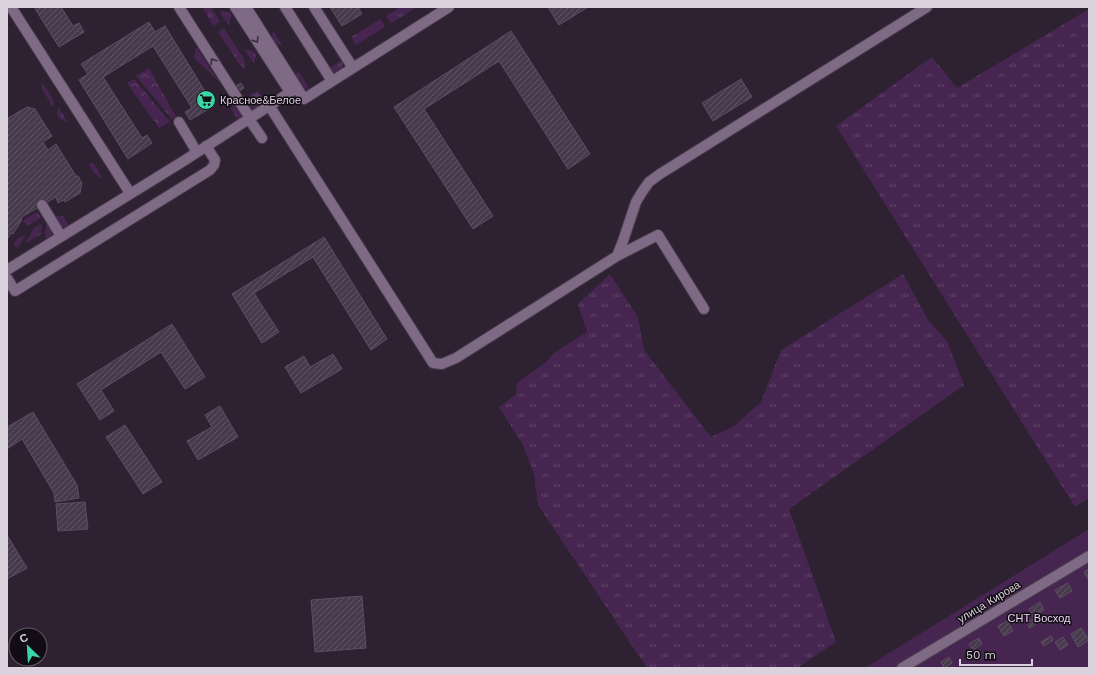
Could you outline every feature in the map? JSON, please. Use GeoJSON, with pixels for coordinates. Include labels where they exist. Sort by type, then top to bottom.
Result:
{"type":"FeatureCollection","features":[{"type":"Feature","properties":{"kind":"street"},"geometry":{"type":"LineString","coordinates":[[11,7],[130,194]]}},
{"type":"Feature","properties":{"kind":"street"},"geometry":{"type":"LineString","coordinates":[[179,7],[262,138]]}},
{"type":"Feature","properties":{"kind":"street"},"geometry":{"type":"LineString","coordinates":[[236,7],[294,90],[304,98],[449,7]]}},
{"type":"Feature","properties":{"kind":"street"},"geometry":{"type":"LineString","coordinates":[[246,7],[294,90]]}},
{"type":"Feature","properties":{"kind":"street"},"geometry":{"type":"LineString","coordinates":[[285,7],[332,81]]}},
{"type":"Feature","properties":{"kind":"street"},"geometry":{"type":"LineString","coordinates":[[314,7],[353,68]]}},
{"type":"Feature","properties":{"kind":"street"},"geometry":{"type":"LineString","coordinates":[[617,256],[636,202],[650,182],[660,174],[927,7]]}},
{"type":"Feature","properties":{"kind":"street"},"geometry":{"type":"LineString","coordinates":[[7,270],[294,90]]}},
{"type":"Feature","properties":{"kind":"street"},"geometry":{"type":"LineString","coordinates":[[272,110],[433,363],[442,364],[456,358],[617,256],[658,235],[704,309]]}},
{"type":"Feature","properties":{"kind":"street"},"geometry":{"type":"LineString","coordinates":[[179,122],[195,149]]}},
{"type":"Feature","properties":{"kind":"street"},"geometry":{"type":"LineString","coordinates":[[7,278],[15,291],[210,170],[214,165],[215,160],[206,146]]}},
{"type":"Feature","properties":{"kind":"street"},"geometry":{"type":"LineString","coordinates":[[42,205],[61,236]]}},
{"type":"Feature","properties":{"kind":"street","name":"улица Кирова"},"geometry":{"type":"LineString","coordinates":[[902,668],[1089,556]]}},
{"type":"Feature","properties":{"kind":"green space"},"geometry":{"type":"Polygon","coordinates":[[[202,7],[211,7],[220,21],[213,26],[202,7]]]}},
{"type":"Feature","properties":{"kind":"green space"},"geometry":{"type":"Polygon","coordinates":[[[401,7],[417,7],[391,23],[386,16],[401,7]]]}},
{"type":"Feature","properties":{"kind":"green space"},"geometry":{"type":"Polygon","coordinates":[[[1089,9],[1089,498],[1075,507],[836,126],[932,57],[957,88],[1089,9]]]}},
{"type":"Feature","properties":{"kind":"green space"},"geometry":{"type":"Polygon","coordinates":[[[221,11],[229,12],[231,16],[229,26],[220,13],[221,11]]]}},
{"type":"Feature","properties":{"kind":"green space"},"geometry":{"type":"Polygon","coordinates":[[[381,19],[385,27],[356,45],[351,37],[381,19]]]}},
{"type":"Feature","properties":{"kind":"green space"},"geometry":{"type":"Polygon","coordinates":[[[224,28],[244,59],[245,70],[218,32],[224,28]]]}},
{"type":"Feature","properties":{"kind":"green space"},"geometry":{"type":"Polygon","coordinates":[[[273,30],[282,45],[274,44],[271,41],[273,30]]]}},
{"type":"Feature","properties":{"kind":"green space"},"geometry":{"type":"Polygon","coordinates":[[[196,48],[215,76],[225,87],[194,58],[196,48]]]}},
{"type":"Feature","properties":{"kind":"green space"},"geometry":{"type":"Polygon","coordinates":[[[244,49],[253,51],[256,55],[254,64],[244,49]]]}},
{"type":"Feature","properties":{"kind":"green space"},"geometry":{"type":"Polygon","coordinates":[[[342,60],[343,65],[341,69],[335,72],[331,71],[329,68],[342,60]]]}},
{"type":"Feature","properties":{"kind":"green space"},"geometry":{"type":"Polygon","coordinates":[[[149,68],[176,117],[172,119],[136,76],[149,68]]]}},
{"type":"Feature","properties":{"kind":"green space"},"geometry":{"type":"Polygon","coordinates":[[[298,72],[310,89],[302,89],[293,75],[298,72]]]}},
{"type":"Feature","properties":{"kind":"green space"},"geometry":{"type":"Polygon","coordinates":[[[134,79],[170,122],[159,128],[127,83],[134,79]]]}},
{"type":"Feature","properties":{"kind":"green space"},"geometry":{"type":"Polygon","coordinates":[[[41,81],[53,99],[53,107],[42,89],[41,81]]]}},
{"type":"Feature","properties":{"kind":"green space"},"geometry":{"type":"Polygon","coordinates":[[[258,91],[266,103],[255,110],[250,110],[242,100],[258,91]]]}},
{"type":"Feature","properties":{"kind":"green space"},"geometry":{"type":"Polygon","coordinates":[[[235,103],[241,112],[241,118],[238,120],[231,109],[232,105],[235,103]]]}},
{"type":"Feature","properties":{"kind":"green space"},"geometry":{"type":"Polygon","coordinates":[[[58,108],[68,123],[60,119],[57,114],[58,108]]]}},
{"type":"Feature","properties":{"kind":"green space"},"geometry":{"type":"Polygon","coordinates":[[[93,162],[102,177],[101,178],[95,174],[89,165],[93,162]]]}},
{"type":"Feature","properties":{"kind":"green space"},"geometry":{"type":"Polygon","coordinates":[[[37,212],[41,218],[29,225],[23,222],[25,219],[37,212]]]}},
{"type":"Feature","properties":{"kind":"green space"},"geometry":{"type":"Polygon","coordinates":[[[53,216],[63,216],[70,227],[62,226],[53,216]]]}},
{"type":"Feature","properties":{"kind":"green space"},"geometry":{"type":"Polygon","coordinates":[[[46,222],[52,231],[51,237],[48,240],[45,237],[46,222]]]}},
{"type":"Feature","properties":{"kind":"green space"},"geometry":{"type":"Polygon","coordinates":[[[41,224],[41,234],[27,243],[26,242],[34,228],[41,224]]]}},
{"type":"Feature","properties":{"kind":"green space"},"geometry":{"type":"Polygon","coordinates":[[[26,234],[18,248],[13,245],[17,239],[26,234]]]}},
{"type":"Feature","properties":{"kind":"green space"},"geometry":{"type":"Polygon","coordinates":[[[610,274],[638,317],[644,350],[711,437],[734,426],[761,402],[781,350],[903,274],[928,320],[947,341],[964,385],[789,509],[836,642],[797,668],[647,668],[538,505],[534,474],[523,445],[499,407],[516,394],[517,383],[546,362],[554,353],[587,332],[578,304],[610,274]]]}},
{"type":"Feature","properties":{"kind":"green space","name":"СНТ Восход"},"geometry":{"type":"Polygon","coordinates":[[[1089,529],[1089,668],[865,668],[1089,529]]]}},
{"type":"Feature","properties":{"kind":"building"},"geometry":{"type":"Polygon","coordinates":[[[34,7],[61,7],[73,26],[79,23],[84,32],[59,47],[34,7]]]}},
{"type":"Feature","properties":{"kind":"building"},"geometry":{"type":"Polygon","coordinates":[[[330,7],[358,7],[362,14],[342,26],[330,7]]]}},
{"type":"Feature","properties":{"kind":"building"},"geometry":{"type":"Polygon","coordinates":[[[548,7],[588,7],[559,25],[548,7]]]}},
{"type":"Feature","properties":{"kind":"building"},"geometry":{"type":"Polygon","coordinates":[[[149,22],[155,32],[165,26],[214,106],[190,120],[185,112],[192,108],[153,46],[103,77],[142,138],[147,135],[152,143],[128,159],[79,80],[88,74],[81,64],[149,22]]]}},
{"type":"Feature","properties":{"kind":"building"},"geometry":{"type":"Polygon","coordinates":[[[511,31],[590,154],[568,169],[499,61],[424,109],[493,216],[473,229],[394,107],[511,31]]]}},
{"type":"Feature","properties":{"kind":"building"},"geometry":{"type":"Polygon","coordinates":[[[741,79],[752,97],[713,121],[702,103],[741,79]]]}},
{"type":"Feature","properties":{"kind":"building"},"geometry":{"type":"Polygon","coordinates":[[[241,83],[244,88],[239,91],[236,86],[241,83]]]}},
{"type":"Feature","properties":{"kind":"building"},"geometry":{"type":"Polygon","coordinates":[[[27,107],[35,109],[52,136],[43,142],[48,150],[56,144],[82,183],[80,193],[65,202],[63,200],[58,203],[56,197],[22,217],[13,234],[11,233],[8,238],[7,122],[9,120],[8,118],[27,107]]]}},
{"type":"Feature","properties":{"kind":"building"},"geometry":{"type":"Polygon","coordinates":[[[324,237],[387,339],[371,350],[313,257],[254,293],[279,332],[262,343],[232,294],[324,237]]]}},
{"type":"Feature","properties":{"kind":"building"},"geometry":{"type":"Polygon","coordinates":[[[172,324],[205,377],[185,389],[161,352],[101,390],[114,411],[100,420],[77,384],[172,324]]]}},
{"type":"Feature","properties":{"kind":"building"},"geometry":{"type":"Polygon","coordinates":[[[333,354],[342,369],[301,393],[285,367],[304,356],[310,367],[333,354]]]}},
{"type":"Feature","properties":{"kind":"building"},"geometry":{"type":"Polygon","coordinates":[[[220,406],[238,437],[198,460],[187,441],[212,427],[205,415],[220,406]]]}},
{"type":"Feature","properties":{"kind":"building"},"geometry":{"type":"Polygon","coordinates":[[[33,412],[77,485],[79,498],[55,502],[54,493],[22,439],[7,449],[7,427],[33,412]]]}},
{"type":"Feature","properties":{"kind":"building"},"geometry":{"type":"Polygon","coordinates":[[[125,425],[162,482],[143,494],[106,437],[125,425]]]}},
{"type":"Feature","properties":{"kind":"building"},"geometry":{"type":"Polygon","coordinates":[[[85,502],[88,529],[58,531],[56,504],[85,502]]]}},
{"type":"Feature","properties":{"kind":"building"},"geometry":{"type":"Polygon","coordinates":[[[7,535],[27,568],[7,579],[7,535]]]}},
{"type":"Feature","properties":{"kind":"building"},"geometry":{"type":"Polygon","coordinates":[[[1089,569],[1089,581],[1084,572],[1089,569]]]}},
{"type":"Feature","properties":{"kind":"building"},"geometry":{"type":"Polygon","coordinates":[[[1068,583],[1072,591],[1060,598],[1055,590],[1068,583]]]}},
{"type":"Feature","properties":{"kind":"building"},"geometry":{"type":"Polygon","coordinates":[[[362,596],[366,648],[315,652],[311,600],[362,596]]]}},
{"type":"Feature","properties":{"kind":"building"},"geometry":{"type":"Polygon","coordinates":[[[1040,602],[1044,610],[1033,617],[1029,609],[1040,602]]]}},
{"type":"Feature","properties":{"kind":"building"},"geometry":{"type":"Polygon","coordinates":[[[1033,619],[1036,624],[1030,628],[1026,622],[1033,619]]]}},
{"type":"Feature","properties":{"kind":"building"},"geometry":{"type":"Polygon","coordinates":[[[1007,621],[1013,631],[1004,636],[998,626],[1007,621]]]}},
{"type":"Feature","properties":{"kind":"building"},"geometry":{"type":"Polygon","coordinates":[[[1081,628],[1089,640],[1078,647],[1071,634],[1081,628]]]}},
{"type":"Feature","properties":{"kind":"building"},"geometry":{"type":"Polygon","coordinates":[[[1051,636],[1053,640],[1044,646],[1041,642],[1051,636]]]}},
{"type":"Feature","properties":{"kind":"building"},"geometry":{"type":"Polygon","coordinates":[[[1063,637],[1068,645],[1060,650],[1055,642],[1063,637]]]}},
{"type":"Feature","properties":{"kind":"building"},"geometry":{"type":"Polygon","coordinates":[[[979,638],[982,644],[973,650],[969,644],[979,638]]]}},
{"type":"Feature","properties":{"kind":"building"},"geometry":{"type":"Polygon","coordinates":[[[949,657],[952,663],[944,668],[941,662],[949,657]]]}},
{"type":"Feature","properties":{"kind":"place","name":"Красное&Белое"},"geometry":{"type":"Point","coordinates":[206,100]}}]}
